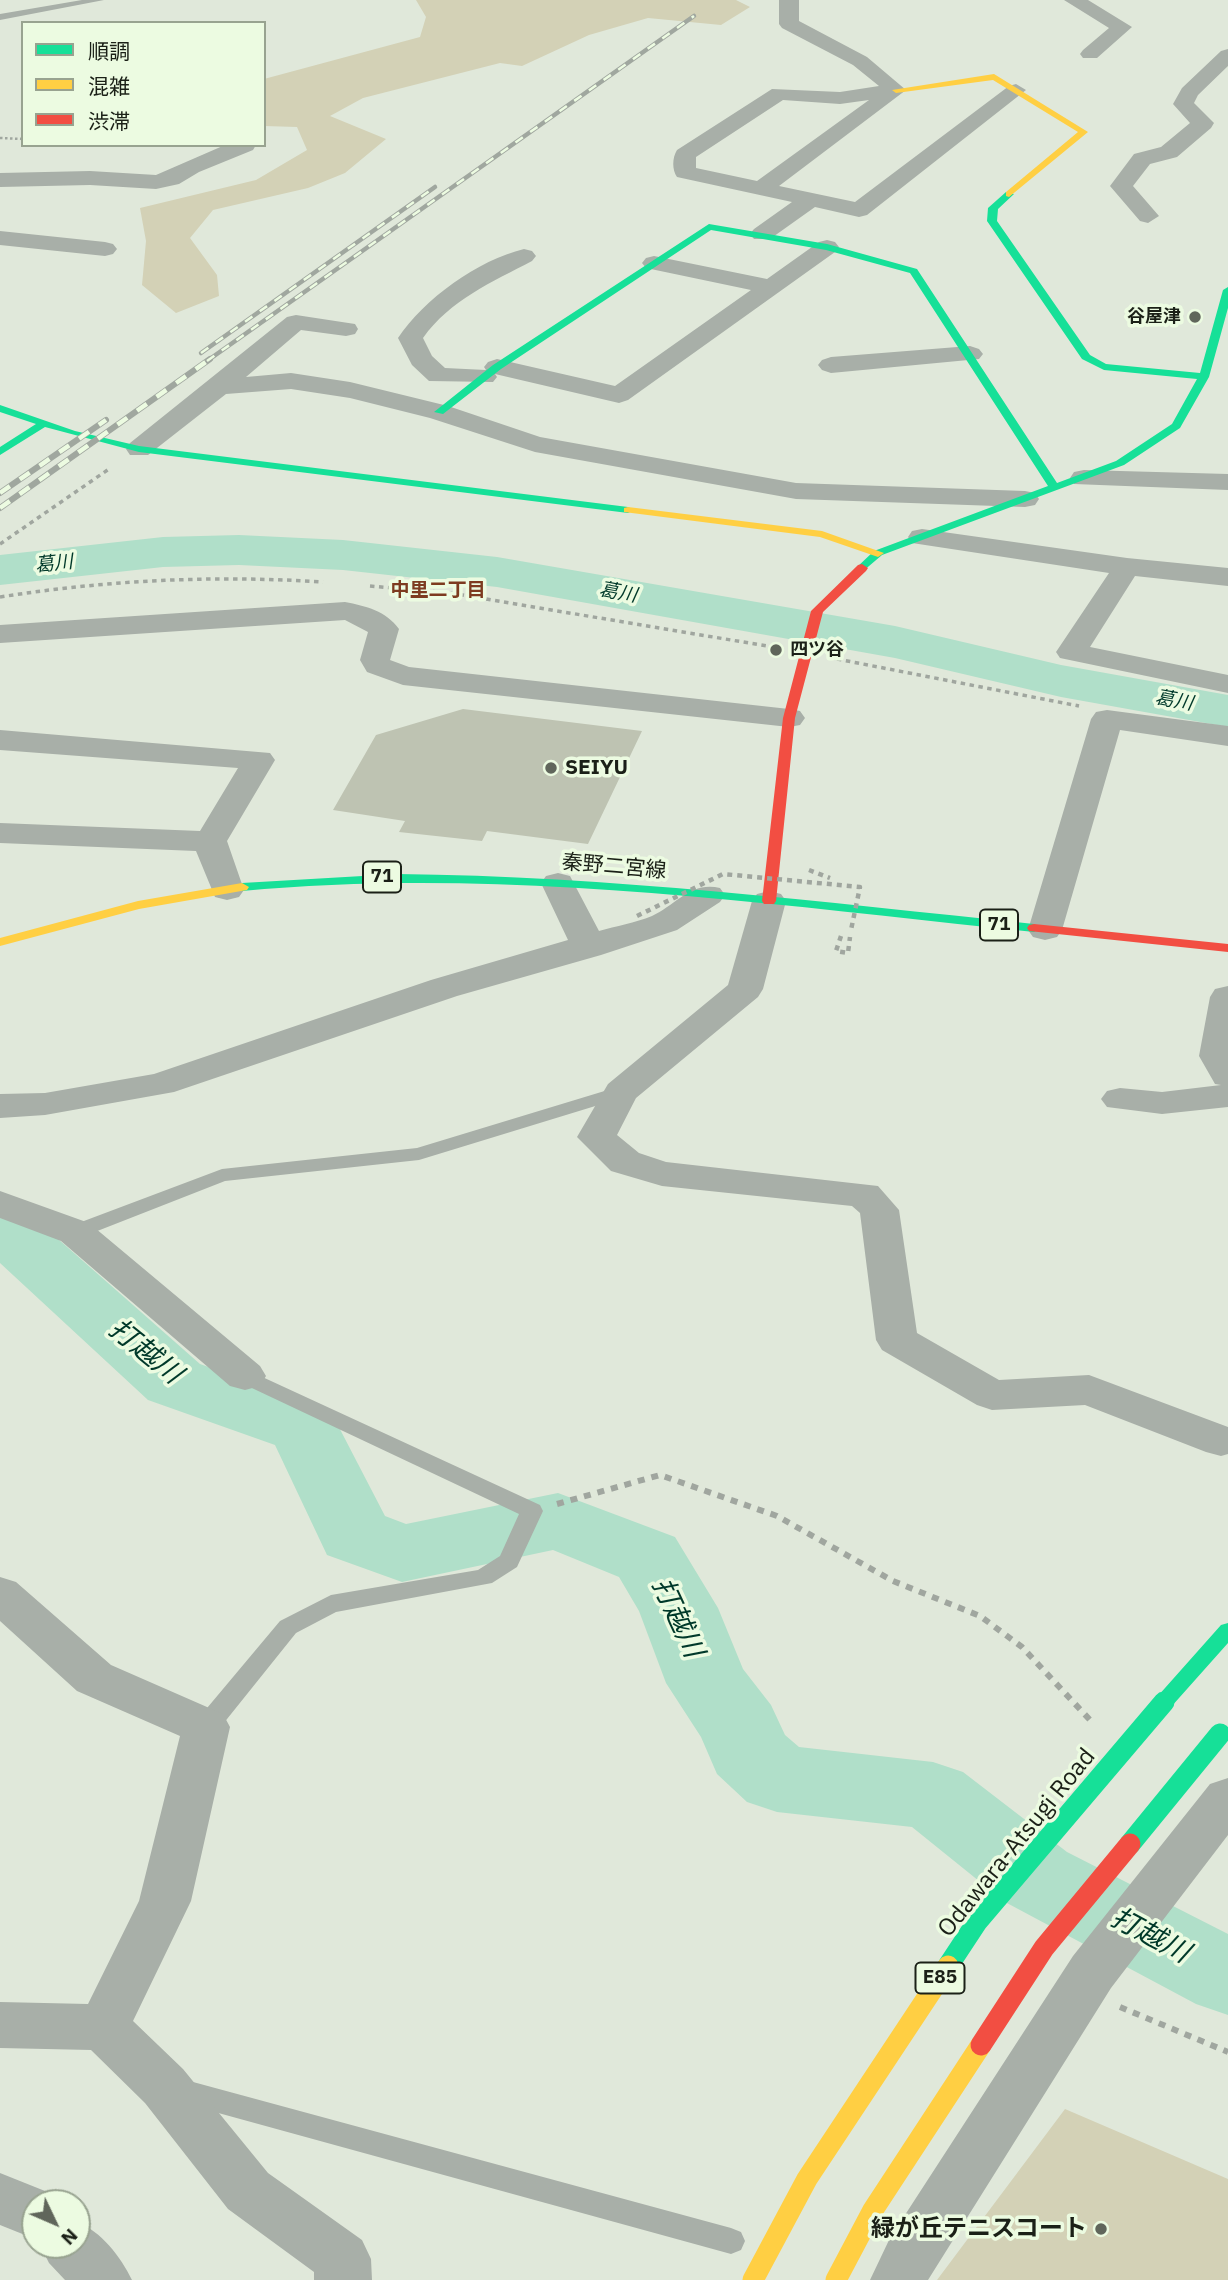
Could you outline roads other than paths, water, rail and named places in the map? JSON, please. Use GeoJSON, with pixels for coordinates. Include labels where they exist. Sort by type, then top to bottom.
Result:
{"type":"FeatureCollection","features":[{"type":"Feature","properties":{"kind":"main road"},"geometry":{"type":"LineString","coordinates":[[896,90],[995,77],[1084,132],[993,208],[992,221],[1086,358],[1104,367],[1204,377]]}},
{"type":"Feature","properties":{"kind":"main road"},"geometry":{"type":"LineString","coordinates":[[439,412],[491,372],[709,227],[827,247],[914,271],[1055,488]]}},
{"type":"Feature","properties":{"kind":"main road"},"geometry":{"type":"LineString","coordinates":[[769,901],[789,718],[817,611],[878,553],[1084,478],[1143,451],[1176,426],[1204,377],[1227,296]]}},
{"type":"Feature","properties":{"kind":"main road"},"geometry":{"type":"LineString","coordinates":[[0,408],[43,424],[139,449],[822,534],[878,553]]}},
{"type":"Feature","properties":{"kind":"main road"},"geometry":{"type":"LineString","coordinates":[[0,452],[43,424]]}},
{"type":"Feature","properties":{"kind":"main road","name":"秦野二宮線"},"geometry":{"type":"LineString","coordinates":[[0,942],[98,913],[227,890],[371,877],[558,883],[708,895],[1228,948]]}},
{"type":"Feature","properties":{"kind":"main road","name":"Odawara-Atsugi Road"},"geometry":{"type":"LineString","coordinates":[[753,2280],[807,2179],[978,1922],[1228,1630]]}},
{"type":"Feature","properties":{"kind":"main road"},"geometry":{"type":"LineString","coordinates":[[836,2280],[873,2210],[1044,1948],[1224,1729]]}},
{"type":"Feature","properties":{"kind":"street"},"geometry":{"type":"LineString","coordinates":[[789,0],[789,24],[860,61],[896,90]]}},
{"type":"Feature","properties":{"kind":"street"},"geometry":{"type":"LineString","coordinates":[[1074,0],[1122,27],[1090,54]]}},
{"type":"Feature","properties":{"kind":"street"},"geometry":{"type":"LineString","coordinates":[[1148,216],[1121,186],[1143,159],[1170,152],[1203,123],[1183,104],[1189,92],[1228,55]]}},
{"type":"Feature","properties":{"kind":"street"},"geometry":{"type":"LineString","coordinates":[[896,90],[840,98],[779,93],[685,155],[685,172],[859,210],[1016,90]]}},
{"type":"Feature","properties":{"kind":"street"},"geometry":{"type":"LineString","coordinates":[[759,190],[896,90]]}},
{"type":"Feature","properties":{"kind":"street"},"geometry":{"type":"LineString","coordinates":[[0,180],[90,178],[156,182],[171,179],[191,167],[240,147]]}},
{"type":"Feature","properties":{"kind":"street"},"geometry":{"type":"LineString","coordinates":[[762,234],[810,200]]}},
{"type":"Feature","properties":{"kind":"street"},"geometry":{"type":"LineString","coordinates":[[0,238],[105,249]]}},
{"type":"Feature","properties":{"kind":"street"},"geometry":{"type":"LineString","coordinates":[[524,256],[447,296],[420,323],[410,338],[421,360],[438,376],[491,372],[619,395],[827,247]]}},
{"type":"Feature","properties":{"kind":"street"},"geometry":{"type":"LineString","coordinates":[[654,263],[771,287]]}},
{"type":"Feature","properties":{"kind":"street"},"geometry":{"type":"LineString","coordinates":[[139,449],[219,387],[296,322],[346,330]]}},
{"type":"Feature","properties":{"kind":"street"},"geometry":{"type":"LineString","coordinates":[[831,365],[970,354]]}},
{"type":"Feature","properties":{"kind":"street"},"geometry":{"type":"LineString","coordinates":[[219,387],[291,381],[350,390],[439,412],[535,444],[769,487],[831,493],[1025,499]]}},
{"type":"Feature","properties":{"kind":"street"},"geometry":{"type":"LineString","coordinates":[[1084,478],[1228,482]]}},
{"type":"Feature","properties":{"kind":"street"},"geometry":{"type":"LineString","coordinates":[[922,537],[1127,567],[1228,577]]}},
{"type":"Feature","properties":{"kind":"street"},"geometry":{"type":"LineString","coordinates":[[1127,567],[1072,652],[1228,684]]}},
{"type":"Feature","properties":{"kind":"street"},"geometry":{"type":"LineString","coordinates":[[0,634],[345,611],[362,614],[384,629],[376,660],[378,666],[402,676],[789,718]]}},
{"type":"Feature","properties":{"kind":"street"},"geometry":{"type":"LineString","coordinates":[[1045,930],[1107,719],[1228,736]]}},
{"type":"Feature","properties":{"kind":"street"},"geometry":{"type":"LineString","coordinates":[[0,740],[259,760],[210,841]]}},
{"type":"Feature","properties":{"kind":"street"},"geometry":{"type":"LineString","coordinates":[[0,833],[210,841]]}},
{"type":"Feature","properties":{"kind":"street"},"geometry":{"type":"LineString","coordinates":[[210,841],[227,890]]}},
{"type":"Feature","properties":{"kind":"street"},"geometry":{"type":"LineString","coordinates":[[558,883],[589,948]]}},
{"type":"Feature","properties":{"kind":"street"},"geometry":{"type":"LineString","coordinates":[[0,1106],[44,1104],[161,1084],[409,999],[589,948],[665,923],[708,895]]}},
{"type":"Feature","properties":{"kind":"street"},"geometry":{"type":"LineString","coordinates":[[769,901],[745,989],[621,1092],[596,1136],[625,1163],[662,1174],[864,1195],[878,1210],[897,1339],[992,1395],[1089,1390],[1221,1441]]}},
{"type":"Feature","properties":{"kind":"street"},"geometry":{"type":"LineString","coordinates":[[1228,997],[1218,1056],[1228,1076]]}},
{"type":"Feature","properties":{"kind":"street"},"geometry":{"type":"LineString","coordinates":[[1121,1099],[1162,1103],[1228,1096]]}},
{"type":"Feature","properties":{"kind":"street"},"geometry":{"type":"LineString","coordinates":[[0,1205],[75,1233],[245,1376]]}},
{"type":"Feature","properties":{"kind":"street"},"geometry":{"type":"LineString","coordinates":[[0,1594],[94,1678],[206,1727],[166,1901],[103,2027]]}},
{"type":"Feature","properties":{"kind":"street"},"geometry":{"type":"LineString","coordinates":[[899,2280],[910,2256],[1086,1982],[1228,1798]]}},
{"type":"Feature","properties":{"kind":"street"},"geometry":{"type":"LineString","coordinates":[[0,2025],[103,2027],[164,2086],[248,2191],[342,2259],[343,2280]]}},
{"type":"Feature","properties":{"kind":"street"},"geometry":{"type":"LineString","coordinates":[[0,2198],[21,2207]]}},
{"type":"Feature","properties":{"kind":"street"},"geometry":{"type":"LineString","coordinates":[[83,2259],[103,2280]]}},
{"type":"Feature","properties":{"kind":"lane"},"geometry":{"type":"LineString","coordinates":[[0,17],[99,0]]}},
{"type":"Feature","properties":{"kind":"lane"},"geometry":{"type":"LineString","coordinates":[[75,1233],[222,1175],[419,1154],[621,1092]]}},
{"type":"Feature","properties":{"kind":"lane"},"geometry":{"type":"LineString","coordinates":[[206,1727],[288,1627],[331,1604],[484,1577],[509,1561],[533,1511],[245,1376]]}},
{"type":"Feature","properties":{"kind":"lane"},"geometry":{"type":"LineString","coordinates":[[164,2086],[731,2241]]}},
{"type":"Feature","properties":{"kind":"waterway","name":"葛川"},"geometry":{"type":"LineString","coordinates":[[0,570],[163,552],[239,550],[343,555],[497,572],[895,642],[1061,681],[1228,711]]}},
{"type":"Feature","properties":{"kind":"waterway","name":"打越川"},"geometry":{"type":"LineString","coordinates":[[0,1225],[174,1382],[304,1428],[355,1535],[402,1553],[558,1521],[647,1557],[678,1608],[707,1683],[741,1728],[747,1751],[777,1778],[933,1796],[1036,1877],[1228,1977]]}},
{"type":"Feature","properties":{"kind":"railway"},"geometry":{"type":"LineString","coordinates":[[207,361],[694,16]]}},
{"type":"Feature","properties":{"kind":"railway"},"geometry":{"type":"LineString","coordinates":[[201,353],[435,187]]}},
{"type":"Feature","properties":{"kind":"railway"},"geometry":{"type":"LineString","coordinates":[[0,508],[210,359]]}},
{"type":"Feature","properties":{"kind":"railway"},"geometry":{"type":"LineString","coordinates":[[0,493],[106,420]]}},
{"type":"Feature","properties":{"kind":"place","name":"谷屋津"},"geometry":{"type":"Point","coordinates":[1195,317]}},
{"type":"Feature","properties":{"kind":"place","name":"四ツ谷"},"geometry":{"type":"Point","coordinates":[776,650]}},
{"type":"Feature","properties":{"kind":"place","name":"SEIYU"},"geometry":{"type":"Point","coordinates":[551,768]}},
{"type":"Feature","properties":{"kind":"place","name":"緑が丘テニスコート"},"geometry":{"type":"Point","coordinates":[1101,2229]}},
{"type":"Feature","properties":{"kind":"district","name":"中里二丁目"},"geometry":{"type":"Point","coordinates":[438,591]}}]}
